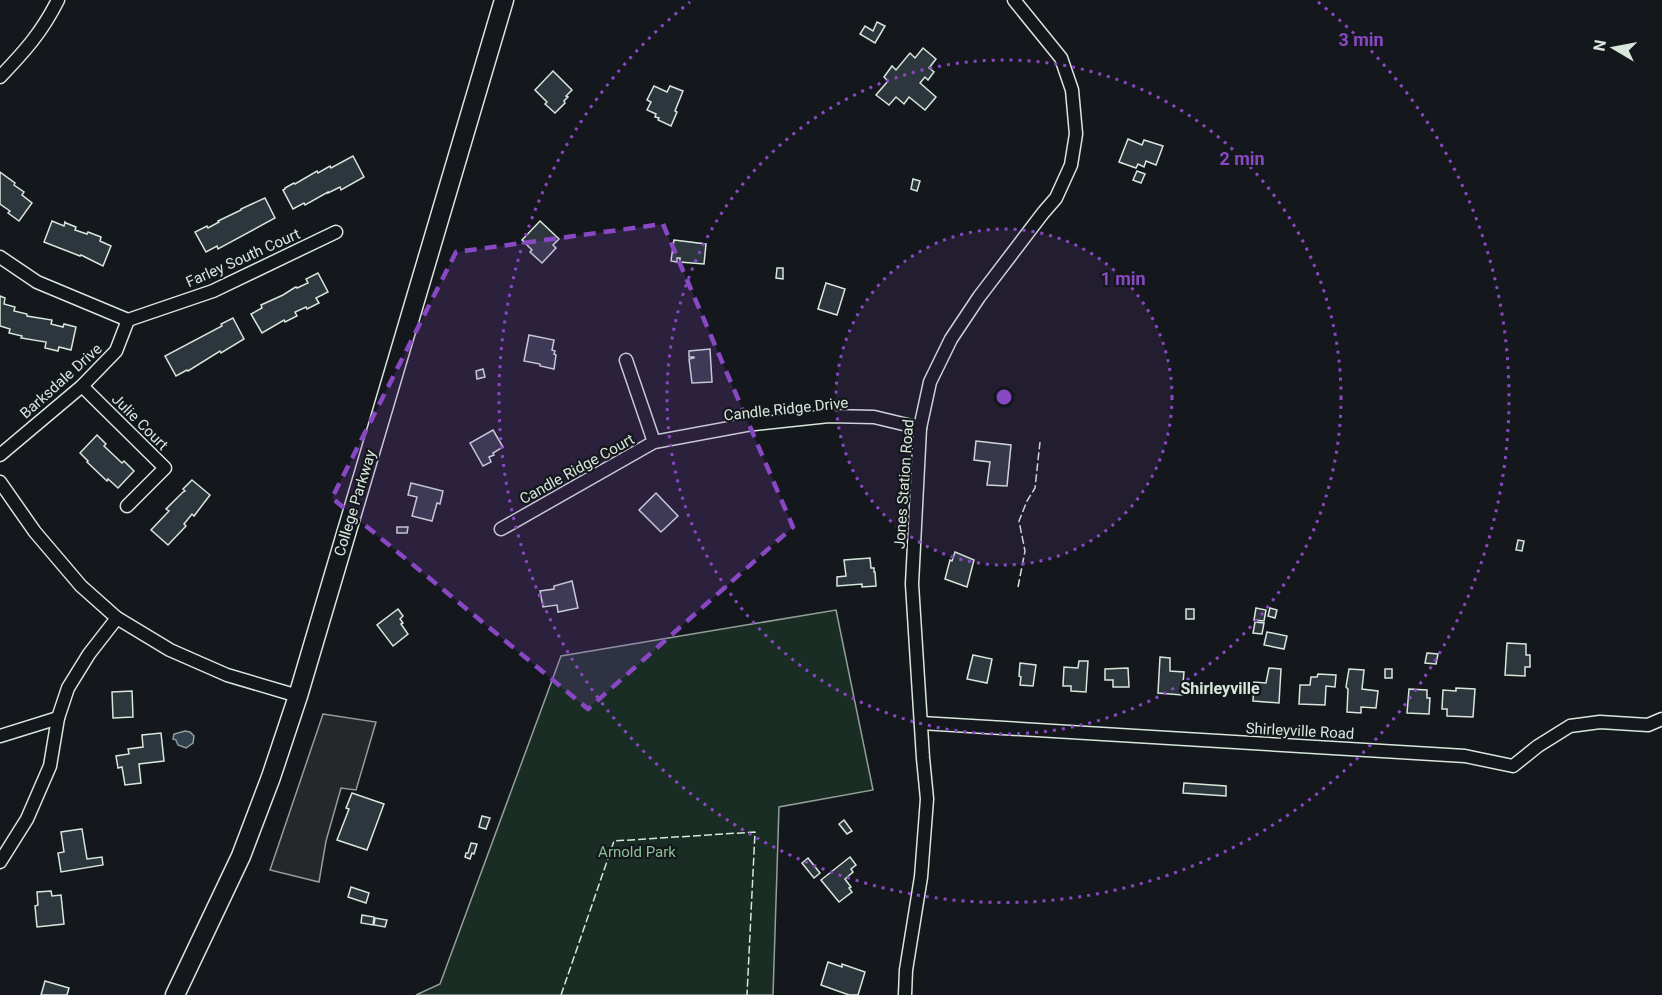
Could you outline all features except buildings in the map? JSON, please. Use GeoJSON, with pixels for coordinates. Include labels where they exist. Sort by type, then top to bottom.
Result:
{"type":"FeatureCollection","features":[{"type":"Feature","properties":{"kind":"main road","name":"College Parkway"},"geometry":{"type":"LineString","coordinates":[[174,995],[241,856],[298,696],[504,0]]}},
{"type":"Feature","properties":{"kind":"street"},"geometry":{"type":"LineString","coordinates":[[0,77],[29,47],[58,0]]}},
{"type":"Feature","properties":{"kind":"street","name":"Jones Station Road"},"geometry":{"type":"LineString","coordinates":[[905,995],[906,970],[921,876],[927,799],[912,584],[921,428],[930,382],[951,339],[979,297],[1056,198],[1071,165],[1076,134],[1072,90],[1060,58],[1014,0]]}},
{"type":"Feature","properties":{"kind":"street","name":"Farley South Court"},"geometry":{"type":"LineString","coordinates":[[128,320],[213,291],[336,232]]}},
{"type":"Feature","properties":{"kind":"street"},"geometry":{"type":"LineString","coordinates":[[0,257],[37,282],[128,320]]}},
{"type":"Feature","properties":{"kind":"street","name":"Barksdale Drive"},"geometry":{"type":"LineString","coordinates":[[0,455],[81,386],[116,351],[128,320]]}},
{"type":"Feature","properties":{"kind":"street","name":"Candle Ridge Court"},"geometry":{"type":"LineString","coordinates":[[501,529],[654,442],[626,360]]}},
{"type":"Feature","properties":{"kind":"street","name":"Julie Court"},"geometry":{"type":"LineString","coordinates":[[81,386],[165,468],[127,506]]}},
{"type":"Feature","properties":{"kind":"street","name":"Candle Ridge Drive"},"geometry":{"type":"LineString","coordinates":[[654,442],[746,425],[829,416],[874,417],[921,428]]}},
{"type":"Feature","properties":{"kind":"street"},"geometry":{"type":"LineString","coordinates":[[0,482],[35,532],[81,586],[117,618],[170,650],[227,675],[298,696]]}},
{"type":"Feature","properties":{"kind":"street"},"geometry":{"type":"LineString","coordinates":[[0,862],[27,819],[50,766],[58,718],[68,688],[89,654],[117,618]]}},
{"type":"Feature","properties":{"kind":"street"},"geometry":{"type":"LineString","coordinates":[[0,736],[58,718]]}},
{"type":"Feature","properties":{"kind":"street","name":"Shirleyville Road"},"geometry":{"type":"LineString","coordinates":[[921,723],[1465,756],[1513,766],[1538,746],[1570,726],[1600,722],[1648,725],[1662,719]]}},
{"type":"Feature","properties":{"kind":"highlighted area"},"geometry":{"type":"Polygon","coordinates":[[[663,224],[793,527],[588,709],[332,498],[456,252],[663,224]]]}},
{"type":"Feature","properties":{"kind":"green space","name":"Arnold Park"},"geometry":{"type":"Polygon","coordinates":[[[836,610],[873,790],[779,807],[773,995],[416,995],[440,984],[561,656],[836,610]]]}},
{"type":"Feature","properties":{"kind":"shaded area"},"geometry":{"type":"Polygon","coordinates":[[[323,714],[376,722],[356,790],[341,788],[326,841],[319,882],[270,870],[323,714]]]}},
{"type":"Feature","properties":{"kind":"water"},"geometry":{"type":"Polygon","coordinates":[[[185,731],[194,736],[193,743],[186,748],[178,745],[173,739],[174,734],[185,731]]]}},
{"type":"Feature","properties":{"kind":"fence"},"geometry":{"type":"LineString","coordinates":[[1018,587],[1025,551],[1019,521],[1035,488],[1040,442]]}},
{"type":"Feature","properties":{"kind":"fence"},"geometry":{"type":"LineString","coordinates":[[561,995],[614,841],[755,832],[747,995]]}},
{"type":"Feature","properties":{"kind":"district","name":"Shirleyville"},"geometry":{"type":"Point","coordinates":[1220,688]}}]}
